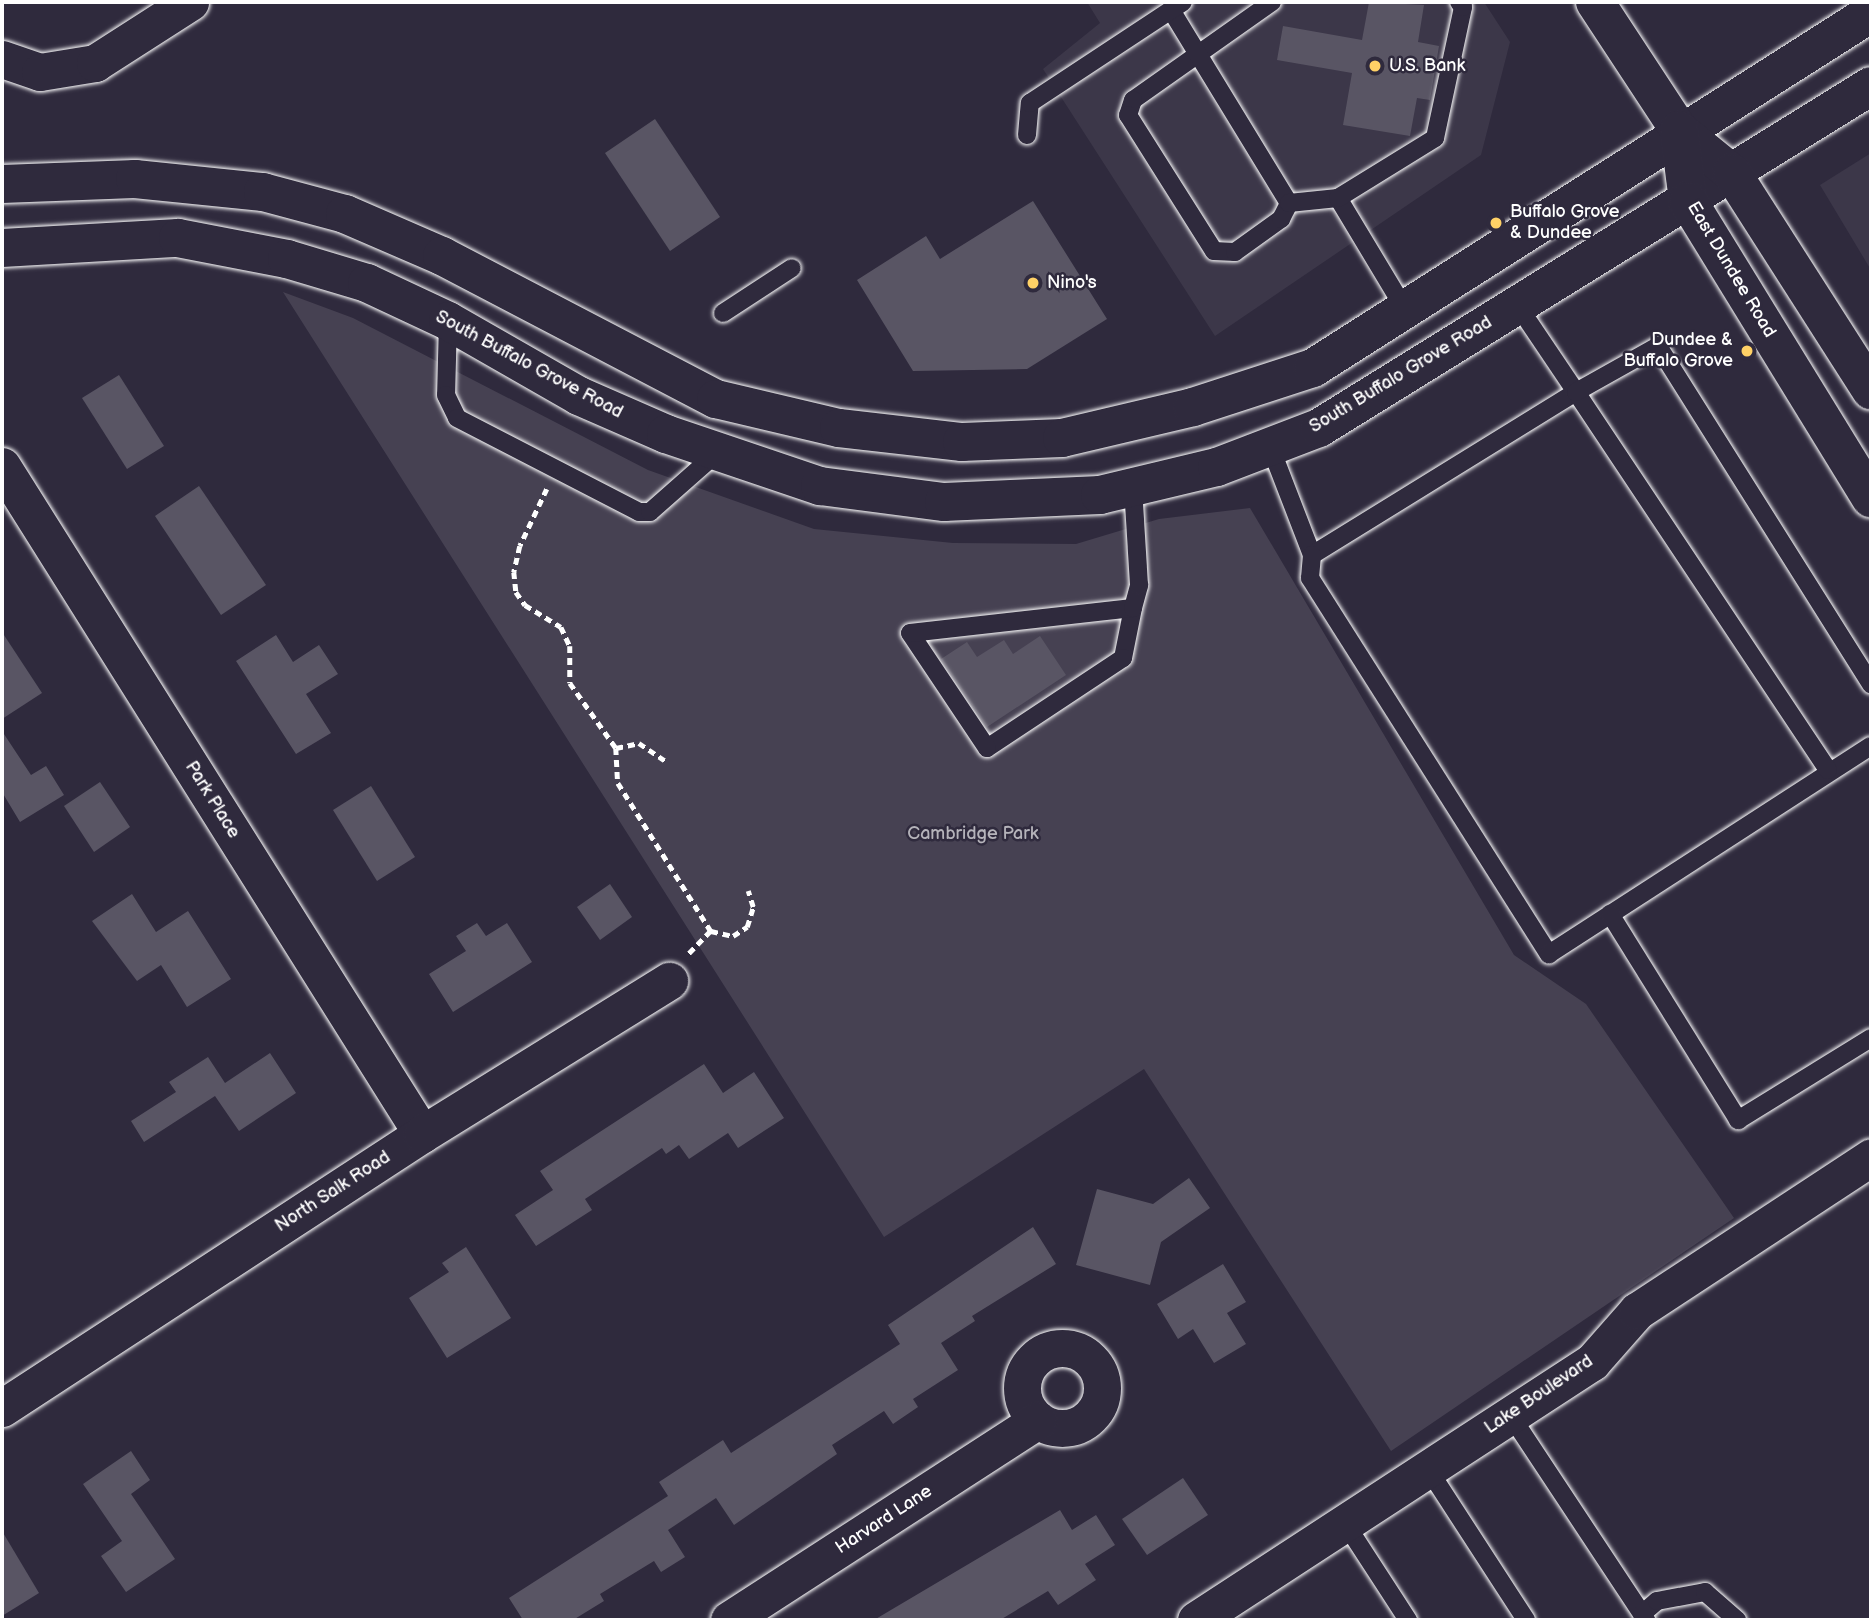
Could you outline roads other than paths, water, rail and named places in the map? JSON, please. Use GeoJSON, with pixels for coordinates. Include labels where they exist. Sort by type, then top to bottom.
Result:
{"type":"FeatureCollection","features":[{"type":"Feature","properties":{"kind":"main road"},"geometry":{"type":"LineString","coordinates":[[1595,2],[1679,130],[1732,173],[1871,390]]}},
{"type":"Feature","properties":{"kind":"main road"},"geometry":{"type":"LineString","coordinates":[[2,184],[135,179],[263,192],[345,214],[442,256],[716,399],[839,428],[962,442],[1062,438],[1193,408],[1313,368],[1406,311],[1679,130],[1871,10]]}},
{"type":"Feature","properties":{"kind":"main road","name":"South Buffalo Grove Road"},"geometry":{"type":"LineString","coordinates":[[2,247],[178,238],[367,283],[448,321],[579,396],[719,452],[820,485],[944,502],[1100,495],[1217,467],[1319,428],[1871,86]]}},
{"type":"Feature","properties":{"kind":"main road","name":"East Dundee Road"},"geometry":{"type":"LineString","coordinates":[[1679,130],[1688,201],[1871,498]]}},
{"type":"Feature","properties":{"kind":"street"},"geometry":{"type":"LineString","coordinates":[[2,59],[40,72],[95,63],[190,2]]}},
{"type":"Feature","properties":{"kind":"street","name":"Park Place"},"geometry":{"type":"LineString","coordinates":[[2,466],[422,1134]]}},
{"type":"Feature","properties":{"kind":"street","name":"North Salk Road"},"geometry":{"type":"LineString","coordinates":[[2,1408],[422,1134],[669,981]]}},
{"type":"Feature","properties":{"kind":"street","name":"Lake Boulevard"},"geometry":{"type":"LineString","coordinates":[[1196,1620],[1592,1362],[1637,1311],[1869,1165]]}},
{"type":"Feature","properties":{"kind":"street","name":"Harvard Lane"},"geometry":{"type":"LineString","coordinates":[[730,1620],[1038,1420]]}},
{"type":"Feature","properties":{"kind":"lane"},"geometry":{"type":"LineString","coordinates":[[1272,2],[1133,100],[1128,115],[1214,251],[1235,252],[1281,219],[1289,203]]}},
{"type":"Feature","properties":{"kind":"lane"},"geometry":{"type":"LineString","coordinates":[[1289,203],[1338,198],[1436,138],[1459,2]]}},
{"type":"Feature","properties":{"kind":"lane"},"geometry":{"type":"LineString","coordinates":[[1868,2],[1871,10]]}},
{"type":"Feature","properties":{"kind":"lane"},"geometry":{"type":"LineString","coordinates":[[1027,135],[1030,103],[1177,6],[1201,54],[1289,203]]}},
{"type":"Feature","properties":{"kind":"lane"},"geometry":{"type":"LineString","coordinates":[[1338,198],[1406,311]]}},
{"type":"Feature","properties":{"kind":"lane"},"geometry":{"type":"LineString","coordinates":[[723,313],[792,268]]}},
{"type":"Feature","properties":{"kind":"lane"},"geometry":{"type":"LineString","coordinates":[[1518,306],[1828,771]]}},
{"type":"Feature","properties":{"kind":"lane"},"geometry":{"type":"LineString","coordinates":[[448,321],[446,395],[457,418],[639,512],[650,512],[719,452]]}},
{"type":"Feature","properties":{"kind":"lane"},"geometry":{"type":"LineString","coordinates":[[1312,555],[1576,392],[1658,346],[1871,684]]}},
{"type":"Feature","properties":{"kind":"lane"},"geometry":{"type":"LineString","coordinates":[[1270,446],[1312,555],[1310,578],[1549,954],[1828,771],[1871,746]]}},
{"type":"Feature","properties":{"kind":"lane"},"geometry":{"type":"LineString","coordinates":[[1133,487],[1139,585],[1122,657],[987,748],[910,633],[1133,608]]}},
{"type":"Feature","properties":{"kind":"lane"},"geometry":{"type":"LineString","coordinates":[[1610,914],[1738,1120],[1871,1038]]}},
{"type":"Feature","properties":{"kind":"lane"},"geometry":{"type":"LineString","coordinates":[[1511,1416],[1644,1617],[1657,1601],[1705,1592],[1737,1620]]}},
{"type":"Feature","properties":{"kind":"lane"},"geometry":{"type":"LineString","coordinates":[[1428,1469],[1527,1620]]}},
{"type":"Feature","properties":{"kind":"lane"},"geometry":{"type":"LineString","coordinates":[[1345,1523],[1408,1620]]}},
{"type":"Feature","properties":{"kind":"place","name":"U.S. Bank"},"geometry":{"type":"Point","coordinates":[1375,66]}},
{"type":"Feature","properties":{"kind":"place","name":"Buffalo Grove & Dundee"},"geometry":{"type":"Point","coordinates":[1496,223]}},
{"type":"Feature","properties":{"kind":"place","name":"Nino's"},"geometry":{"type":"Point","coordinates":[1033,283]}},
{"type":"Feature","properties":{"kind":"place","name":"Dundee & Buffalo Grove"},"geometry":{"type":"Point","coordinates":[1747,351]}},
{"type":"Feature","properties":{"kind":"park label","name":"Cambridge Park"},"geometry":{"type":"Point","coordinates":[973,834]}}]}
